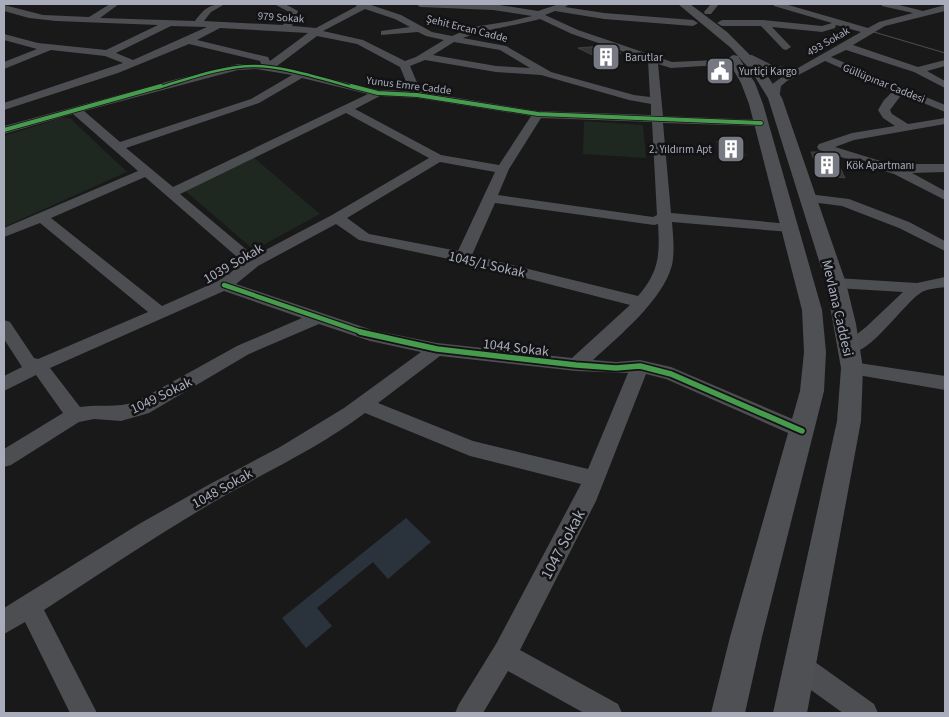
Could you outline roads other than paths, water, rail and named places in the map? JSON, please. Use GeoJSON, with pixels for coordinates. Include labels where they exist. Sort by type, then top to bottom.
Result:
{"type":"FeatureCollection","features":[{"type":"Feature","properties":{"kind":"main road"},"geometry":{"type":"LineString","coordinates":[[695,4],[712,8],[722,23],[735,36],[732,55]]}},
{"type":"Feature","properties":{"kind":"main road"},"geometry":{"type":"LineString","coordinates":[[677,5],[704,35]]}},
{"type":"Feature","properties":{"kind":"main road","name":"Mevlana Caddesi"},"geometry":{"type":"LineString","coordinates":[[677,5],[710,22],[748,83],[761,123],[812,310],[815,352],[812,391],[746,637],[728,713]]}},
{"type":"Feature","properties":{"kind":"main road","name":"Mevlana Caddesi"},"geometry":{"type":"LineString","coordinates":[[677,5],[709,30],[732,55],[763,77],[775,98],[836,283],[850,358],[849,421],[790,713]]}},
{"type":"Feature","properties":{"kind":"street"},"geometry":{"type":"LineString","coordinates":[[92,20],[115,4]]}},
{"type":"Feature","properties":{"kind":"street"},"geometry":{"type":"LineString","coordinates":[[198,23],[208,10],[221,4]]}},
{"type":"Feature","properties":{"kind":"street"},"geometry":{"type":"LineString","coordinates":[[278,4],[294,11],[287,28]]}},
{"type":"Feature","properties":{"kind":"street"},"geometry":{"type":"LineString","coordinates":[[420,4],[493,7],[540,15],[575,32],[653,60],[671,64],[732,55],[765,67],[798,71]]}},
{"type":"Feature","properties":{"kind":"street"},"geometry":{"type":"LineString","coordinates":[[417,95],[404,65],[424,56],[452,39],[476,29],[511,24],[566,4]]}},
{"type":"Feature","properties":{"kind":"street"},"geometry":{"type":"LineString","coordinates":[[776,4],[869,32]]}},
{"type":"Feature","properties":{"kind":"street"},"geometry":{"type":"LineString","coordinates":[[886,4],[945,17]]}},
{"type":"Feature","properties":{"kind":"street"},"geometry":{"type":"LineString","coordinates":[[190,41],[252,55],[264,60],[268,67],[317,31],[363,5]]}},
{"type":"Feature","properties":{"kind":"street","name":"Şehit Ercan Cadde"},"geometry":{"type":"LineString","coordinates":[[363,5],[398,17],[430,34],[503,48],[543,72],[633,98],[656,101]]}},
{"type":"Feature","properties":{"kind":"street"},"geometry":{"type":"LineString","coordinates":[[552,8],[604,16],[693,23]]}},
{"type":"Feature","properties":{"kind":"street","name":"493 Sokak"},"geometry":{"type":"LineString","coordinates":[[775,98],[776,86],[783,79],[819,62],[823,57],[882,24],[945,8]]}},
{"type":"Feature","properties":{"kind":"street","name":"979 Sokak"},"geometry":{"type":"LineString","coordinates":[[5,9],[45,17],[220,24],[317,31],[322,34],[360,42],[404,65]]}},
{"type":"Feature","properties":{"kind":"street"},"geometry":{"type":"LineString","coordinates":[[4,36],[45,17]]}},
{"type":"Feature","properties":{"kind":"street"},"geometry":{"type":"LineString","coordinates":[[722,23],[763,22],[822,29],[832,26]]}},
{"type":"Feature","properties":{"kind":"street"},"geometry":{"type":"LineString","coordinates":[[763,22],[786,47]]}},
{"type":"Feature","properties":{"kind":"street"},"geometry":{"type":"LineString","coordinates":[[107,52],[124,47],[170,23]]}},
{"type":"Feature","properties":{"kind":"street"},"geometry":{"type":"LineString","coordinates":[[4,107],[106,73],[190,41],[220,24]]}},
{"type":"Feature","properties":{"kind":"street"},"geometry":{"type":"LineString","coordinates":[[384,33],[419,29]]}},
{"type":"Feature","properties":{"kind":"street"},"geometry":{"type":"LineString","coordinates":[[4,36],[50,47],[107,52],[131,63]]}},
{"type":"Feature","properties":{"kind":"street"},"geometry":{"type":"LineString","coordinates":[[845,46],[918,70],[945,85]]}},
{"type":"Feature","properties":{"kind":"street"},"geometry":{"type":"LineString","coordinates":[[4,66],[50,47]]}},
{"type":"Feature","properties":{"kind":"street"},"geometry":{"type":"LineString","coordinates":[[424,56],[496,69],[543,72]]}},
{"type":"Feature","properties":{"kind":"street","name":"Güllüpınar Caddesi"},"geometry":{"type":"LineString","coordinates":[[823,57],[901,88],[945,109]]}},
{"type":"Feature","properties":{"kind":"street"},"geometry":{"type":"LineString","coordinates":[[576,365],[610,334],[640,302],[652,288],[663,270],[667,250],[653,60]]}},
{"type":"Feature","properties":{"kind":"street"},"geometry":{"type":"LineString","coordinates":[[918,70],[945,63]]}},
{"type":"Feature","properties":{"kind":"street","name":"Yunus Emre Cadde"},"geometry":{"type":"LineString","coordinates":[[4,130],[128,94],[238,67],[268,67],[378,93],[417,95],[538,114],[761,123]]}},
{"type":"Feature","properties":{"kind":"street"},"geometry":{"type":"LineString","coordinates":[[106,73],[118,82],[128,94]]}},
{"type":"Feature","properties":{"kind":"street"},"geometry":{"type":"LineString","coordinates":[[117,147],[255,101],[300,75]]}},
{"type":"Feature","properties":{"kind":"street"},"geometry":{"type":"LineString","coordinates":[[901,88],[888,102],[884,110],[887,116],[905,127]]}},
{"type":"Feature","properties":{"kind":"street"},"geometry":{"type":"LineString","coordinates":[[170,193],[378,93]]}},
{"type":"Feature","properties":{"kind":"street"},"geometry":{"type":"LineString","coordinates":[[345,108],[438,158],[503,169]]}},
{"type":"Feature","properties":{"kind":"street"},"geometry":{"type":"LineString","coordinates":[[75,110],[253,263]]}},
{"type":"Feature","properties":{"kind":"street"},"geometry":{"type":"LineString","coordinates":[[4,112],[16,126]]}},
{"type":"Feature","properties":{"kind":"street"},"geometry":{"type":"LineString","coordinates":[[463,258],[503,169],[538,114]]}},
{"type":"Feature","properties":{"kind":"street"},"geometry":{"type":"LineString","coordinates":[[945,121],[852,137],[823,147],[899,171],[945,196]]}},
{"type":"Feature","properties":{"kind":"street","name":"1039 Sokak"},"geometry":{"type":"LineString","coordinates":[[4,384],[39,366],[159,312],[224,285],[253,263],[337,218],[438,158]]}},
{"type":"Feature","properties":{"kind":"street"},"geometry":{"type":"LineString","coordinates":[[899,171],[917,168],[945,168]]}},
{"type":"Feature","properties":{"kind":"street"},"geometry":{"type":"LineString","coordinates":[[4,233],[146,172]]}},
{"type":"Feature","properties":{"kind":"street"},"geometry":{"type":"LineString","coordinates":[[491,198],[654,221],[664,217],[790,228]]}},
{"type":"Feature","properties":{"kind":"street"},"geometry":{"type":"LineString","coordinates":[[808,198],[844,202],[904,225],[945,247]]}},
{"type":"Feature","properties":{"kind":"street"},"geometry":{"type":"LineString","coordinates":[[41,217],[159,312]]}},
{"type":"Feature","properties":{"kind":"street","name":"1045/1 Sokak"},"geometry":{"type":"LineString","coordinates":[[337,218],[364,237],[463,258],[640,302]]}},
{"type":"Feature","properties":{"kind":"street"},"geometry":{"type":"LineString","coordinates":[[836,283],[917,288],[945,282]]}},
{"type":"Feature","properties":{"kind":"street","name":"1044 Sokak"},"geometry":{"type":"LineString","coordinates":[[224,285],[370,335],[437,348],[576,365],[616,368],[640,366],[671,374],[802,431]]}},
{"type":"Feature","properties":{"kind":"street"},"geometry":{"type":"LineString","coordinates":[[917,288],[872,331],[850,358],[945,383]]}},
{"type":"Feature","properties":{"kind":"street","name":"1049 Sokak"},"geometry":{"type":"LineString","coordinates":[[4,459],[75,415],[94,412],[121,414],[142,408],[243,350],[318,318]]}},
{"type":"Feature","properties":{"kind":"street"},"geometry":{"type":"LineString","coordinates":[[4,326],[28,362],[39,366],[75,415]]}},
{"type":"Feature","properties":{"kind":"street","name":"1048 Sokak"},"geometry":{"type":"LineString","coordinates":[[4,622],[146,531],[217,490],[288,453],[362,404],[437,348]]}},
{"type":"Feature","properties":{"kind":"street","name":"1047 Sokak"},"geometry":{"type":"LineString","coordinates":[[468,713],[504,655],[584,501],[640,366]]}},
{"type":"Feature","properties":{"kind":"street"},"geometry":{"type":"LineString","coordinates":[[362,404],[470,448],[594,479]]}},
{"type":"Feature","properties":{"kind":"street"},"geometry":{"type":"LineString","coordinates":[[30,606],[84,713]]}},
{"type":"Feature","properties":{"kind":"street"},"geometry":{"type":"LineString","coordinates":[[504,655],[609,713]]}},
{"type":"Feature","properties":{"kind":"street"},"geometry":{"type":"LineString","coordinates":[[799,666],[865,713]]}},
{"type":"Feature","properties":{"kind":"tram line"},"geometry":{"type":"LineString","coordinates":[[779,4],[945,53]]}},
{"type":"Feature","properties":{"kind":"place","name":"Barutlar"},"geometry":{"type":"Point","coordinates":[606,57]}},
{"type":"Feature","properties":{"kind":"place","name":"Yurtiçi Kargo"},"geometry":{"type":"Point","coordinates":[720,71]}},
{"type":"Feature","properties":{"kind":"place","name":"2. Yıldırım Apt"},"geometry":{"type":"Point","coordinates":[731,149]}},
{"type":"Feature","properties":{"kind":"place","name":"Kök Apartmanı"},"geometry":{"type":"Point","coordinates":[827,165]}}]}
